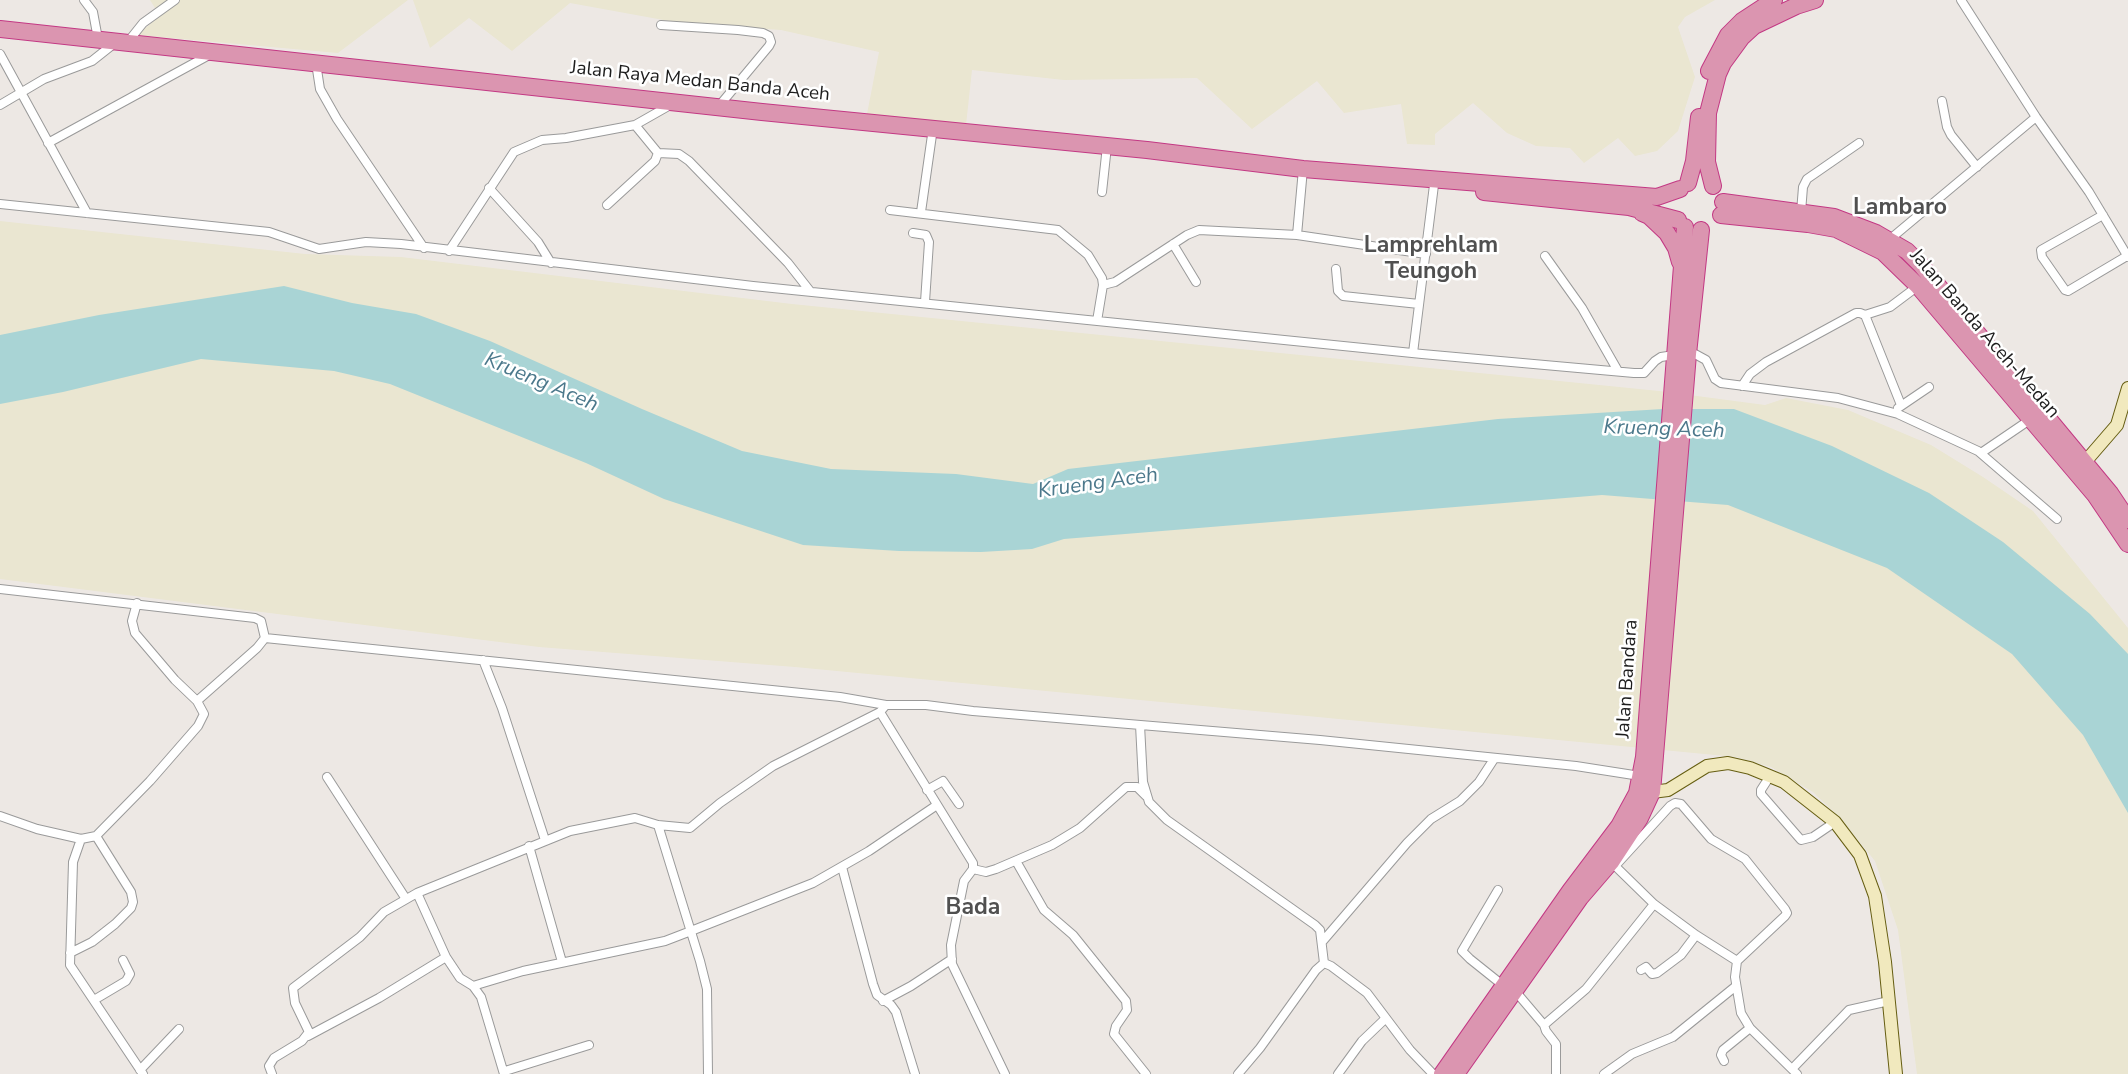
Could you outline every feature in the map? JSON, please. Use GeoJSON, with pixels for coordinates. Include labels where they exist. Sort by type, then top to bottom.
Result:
{"type":"FeatureCollection","features":[{"type":"Feature","properties":{"kind":"highway"},"geometry":{"type":"LineString","coordinates":[[1684,186],[1701,181],[1713,186],[1721,195],[1722,209],[1715,224],[1688,226],[1674,205],[1694,161],[1702,92],[1712,60],[1728,35],[1742,21],[1774,0]]}},
{"type":"Feature","properties":{"kind":"highway"},"geometry":{"type":"LineString","coordinates":[[1713,186],[1707,162],[1708,113],[1723,63],[1742,37],[1754,26],[1815,0]]}},
{"type":"Feature","properties":{"kind":"highway","name":"Jalan Raya Medan Banda Aceh"},"geometry":{"type":"LineString","coordinates":[[0,29],[1303,169],[1657,197],[1684,186]]}},
{"type":"Feature","properties":{"kind":"highway","name":"Jalan Raya Medan Banda Aceh"},"geometry":{"type":"LineString","coordinates":[[1395,177],[1525,198],[1629,208],[1688,226]]}},
{"type":"Feature","properties":{"kind":"highway"},"geometry":{"type":"LineString","coordinates":[[1629,208],[1649,216],[1667,233],[1676,248],[1682,272]]}},
{"type":"Feature","properties":{"kind":"highway","name":"Jalan Banda Aceh-Medan"},"geometry":{"type":"LineString","coordinates":[[1722,209],[1801,212],[1834,217],[1889,240],[1907,251],[2085,462],[2128,520]]}},
{"type":"Feature","properties":{"kind":"highway","name":"Jalan Banda Aceh-Medan"},"geometry":{"type":"LineString","coordinates":[[1722,209],[1836,229],[1883,252],[1918,286],[2095,495],[2128,544]]}},
{"type":"Feature","properties":{"kind":"highway","name":"Jalan Bandara"},"geometry":{"type":"LineString","coordinates":[[1681,354],[1682,272],[1688,226]]}},
{"type":"Feature","properties":{"kind":"highway","name":"Jalan Bandara"},"geometry":{"type":"LineString","coordinates":[[1575,894],[1614,863],[1640,818],[1660,791],[1650,760],[1679,384],[1688,226]]}},
{"type":"Feature","properties":{"kind":"highway","name":"Jalan Bandara"},"geometry":{"type":"LineString","coordinates":[[1456,1074],[1629,811],[1637,793],[1640,776],[1650,760]]}},
{"type":"Feature","properties":{"kind":"highway","name":"Jalan Bandara"},"geometry":{"type":"LineString","coordinates":[[1442,1074],[1510,989]]}},
{"type":"Feature","properties":{"kind":"street"},"geometry":{"type":"LineString","coordinates":[[84,0],[93,12],[97,39]]}},
{"type":"Feature","properties":{"kind":"street"},"geometry":{"type":"LineString","coordinates":[[0,105],[44,79],[92,61],[122,42],[175,0]]}},
{"type":"Feature","properties":{"kind":"street"},"geometry":{"type":"LineString","coordinates":[[1961,0],[2103,215],[2127,257],[2068,291],[2065,290],[2042,257],[2041,250],[2103,215]]}},
{"type":"Feature","properties":{"kind":"street"},"geometry":{"type":"LineString","coordinates":[[661,25],[738,30],[769,36],[769,46],[719,106]]}},
{"type":"Feature","properties":{"kind":"street"},"geometry":{"type":"LineString","coordinates":[[48,143],[215,52]]}},
{"type":"Feature","properties":{"kind":"street"},"geometry":{"type":"LineString","coordinates":[[0,54],[87,213]]}},
{"type":"Feature","properties":{"kind":"street"},"geometry":{"type":"LineString","coordinates":[[316,63],[320,89],[337,119],[424,248]]}},
{"type":"Feature","properties":{"kind":"street"},"geometry":{"type":"LineString","coordinates":[[449,251],[514,152],[532,143],[635,125],[678,101]]}},
{"type":"Feature","properties":{"kind":"street"},"geometry":{"type":"LineString","coordinates":[[1942,101],[1947,127],[1977,167]]}},
{"type":"Feature","properties":{"kind":"street"},"geometry":{"type":"LineString","coordinates":[[1889,240],[2036,117]]}},
{"type":"Feature","properties":{"kind":"street"},"geometry":{"type":"LineString","coordinates":[[635,125],[658,153],[679,154],[689,161],[788,263],[810,291]]}},
{"type":"Feature","properties":{"kind":"street"},"geometry":{"type":"LineString","coordinates":[[921,212],[933,128]]}},
{"type":"Feature","properties":{"kind":"street"},"geometry":{"type":"LineString","coordinates":[[1801,212],[1803,187],[1807,179],[1859,143]]}},
{"type":"Feature","properties":{"kind":"street"},"geometry":{"type":"LineString","coordinates":[[1102,192],[1107,146]]}},
{"type":"Feature","properties":{"kind":"street"},"geometry":{"type":"LineString","coordinates":[[607,205],[655,161],[658,153]]}},
{"type":"Feature","properties":{"kind":"street"},"geometry":{"type":"LineString","coordinates":[[1297,235],[1303,169]]}},
{"type":"Feature","properties":{"kind":"street"},"geometry":{"type":"LineString","coordinates":[[1413,353],[1434,185]]}},
{"type":"Feature","properties":{"kind":"street"},"geometry":{"type":"LineString","coordinates":[[489,188],[538,242],[551,263]]}},
{"type":"Feature","properties":{"kind":"street"},"geometry":{"type":"LineString","coordinates":[[0,204],[269,232],[319,249],[366,242],[1413,353],[1644,373],[1661,357],[1696,354],[1706,360],[1715,379],[1721,383],[1838,398],[1899,410],[1980,453],[2057,519]]}},
{"type":"Feature","properties":{"kind":"street"},"geometry":{"type":"LineString","coordinates":[[890,210],[1058,230],[1088,255],[1102,278],[1097,321]]}},
{"type":"Feature","properties":{"kind":"street"},"geometry":{"type":"LineString","coordinates":[[1103,285],[1115,282],[1199,230],[1297,235],[1426,254]]}},
{"type":"Feature","properties":{"kind":"street"},"geometry":{"type":"LineString","coordinates":[[913,233],[926,235],[929,242],[925,302]]}},
{"type":"Feature","properties":{"kind":"street"},"geometry":{"type":"LineString","coordinates":[[1173,244],[1196,282]]}},
{"type":"Feature","properties":{"kind":"street"},"geometry":{"type":"LineString","coordinates":[[1545,256],[1582,307],[1618,371]]}},
{"type":"Feature","properties":{"kind":"street"},"geometry":{"type":"LineString","coordinates":[[1336,269],[1338,291],[1343,296],[1419,304]]}},
{"type":"Feature","properties":{"kind":"street"},"geometry":{"type":"LineString","coordinates":[[1742,386],[1750,374],[1791,347],[1856,313],[1865,315],[1890,307],[1918,286]]}},
{"type":"Feature","properties":{"kind":"street"},"geometry":{"type":"LineString","coordinates":[[1865,315],[1899,410]]}},
{"type":"Feature","properties":{"kind":"street"},"geometry":{"type":"LineString","coordinates":[[1899,410],[1929,387]]}},
{"type":"Feature","properties":{"kind":"street"},"geometry":{"type":"LineString","coordinates":[[2085,462],[2117,425],[2128,388]]}},
{"type":"Feature","properties":{"kind":"street"},"geometry":{"type":"LineString","coordinates":[[1980,453],[2031,419]]}},
{"type":"Feature","properties":{"kind":"street"},"geometry":{"type":"LineString","coordinates":[[2112,495],[2128,502]]}},
{"type":"Feature","properties":{"kind":"street"},"geometry":{"type":"LineString","coordinates":[[0,589],[256,618],[261,621],[265,638]]}},
{"type":"Feature","properties":{"kind":"street"},"geometry":{"type":"LineString","coordinates":[[0,816],[37,829],[81,839],[96,836],[150,781],[198,726],[204,714],[197,701],[175,680],[135,633],[132,621],[137,603]]}},
{"type":"Feature","properties":{"kind":"street"},"geometry":{"type":"LineString","coordinates":[[265,638],[840,697],[883,709],[926,705],[1306,739],[1576,766],[1640,776]]}},
{"type":"Feature","properties":{"kind":"street"},"geometry":{"type":"LineString","coordinates":[[197,701],[265,638]]}},
{"type":"Feature","properties":{"kind":"street"},"geometry":{"type":"LineString","coordinates":[[483,660],[502,708],[545,840]]}},
{"type":"Feature","properties":{"kind":"street"},"geometry":{"type":"LineString","coordinates":[[883,709],[927,790],[973,863],[973,869],[964,881],[951,945],[952,959],[1005,1074]]}},
{"type":"Feature","properties":{"kind":"street"},"geometry":{"type":"LineString","coordinates":[[308,1036],[309,1032],[295,1003],[293,988],[360,937],[384,912],[406,899],[570,831],[635,818],[658,825],[690,828],[773,766],[883,709]]}},
{"type":"Feature","properties":{"kind":"street"},"geometry":{"type":"LineString","coordinates":[[1140,725],[1146,796]]}},
{"type":"Feature","properties":{"kind":"street"},"geometry":{"type":"LineString","coordinates":[[1322,942],[1407,843],[1431,819],[1460,801],[1479,782],[1494,759]]}},
{"type":"Feature","properties":{"kind":"street"},"geometry":{"type":"LineString","coordinates":[[1889,1001],[1849,1010],[1795,1071],[1750,1028],[1741,1013],[1736,986],[1737,961],[1787,913],[1785,908],[1745,859],[1711,839],[1681,804],[1675,803],[1660,791],[1713,763],[1739,765],[1793,788],[1835,821],[1860,855],[1870,878],[1880,921],[1889,1001],[1896,1074]]}},
{"type":"Feature","properties":{"kind":"street"},"geometry":{"type":"LineString","coordinates":[[1770,776],[1760,790],[1761,794],[1801,840],[1813,837],[1835,821]]}},
{"type":"Feature","properties":{"kind":"street"},"geometry":{"type":"LineString","coordinates":[[327,777],[406,899]]}},
{"type":"Feature","properties":{"kind":"street"},"geometry":{"type":"LineString","coordinates":[[927,790],[943,781],[959,804]]}},
{"type":"Feature","properties":{"kind":"street"},"geometry":{"type":"LineString","coordinates":[[973,869],[986,872],[1052,845],[1080,828],[1125,787],[1137,787],[1167,820],[1315,925],[1320,930],[1324,963]]}},
{"type":"Feature","properties":{"kind":"street"},"geometry":{"type":"LineString","coordinates":[[1675,803],[1614,863],[1654,904],[1737,961]]}},
{"type":"Feature","properties":{"kind":"street"},"geometry":{"type":"LineString","coordinates":[[473,986],[562,962],[630,949],[691,931],[813,883],[937,805]]}},
{"type":"Feature","properties":{"kind":"street"},"geometry":{"type":"LineString","coordinates":[[658,825],[706,989],[708,1074]]}},
{"type":"Feature","properties":{"kind":"street"},"geometry":{"type":"LineString","coordinates":[[70,953],[92,942],[115,924],[131,908],[133,902],[131,892],[96,836]]}},
{"type":"Feature","properties":{"kind":"street"},"geometry":{"type":"LineString","coordinates":[[81,839],[73,862],[70,965],[75,975],[141,1072],[179,1029]]}},
{"type":"Feature","properties":{"kind":"street"},"geometry":{"type":"LineString","coordinates":[[529,846],[562,962]]}},
{"type":"Feature","properties":{"kind":"street"},"geometry":{"type":"LineString","coordinates":[[1016,861],[1044,911],[1073,935],[1126,1001],[1127,1010],[1114,1034],[1146,1074]]}},
{"type":"Feature","properties":{"kind":"street"},"geometry":{"type":"LineString","coordinates":[[842,867],[873,984],[877,995],[896,1012],[915,1074]]}},
{"type":"Feature","properties":{"kind":"street"},"geometry":{"type":"LineString","coordinates":[[1498,890],[1462,951],[1510,989],[1544,1025],[1556,1044],[1556,1074]]}},
{"type":"Feature","properties":{"kind":"street"},"geometry":{"type":"LineString","coordinates":[[417,893],[446,957],[460,978],[473,986],[481,997],[505,1073],[589,1045]]}},
{"type":"Feature","properties":{"kind":"street"},"geometry":{"type":"LineString","coordinates":[[1544,1025],[1586,989],[1654,904]]}},
{"type":"Feature","properties":{"kind":"street"},"geometry":{"type":"LineString","coordinates":[[1641,970],[1646,967],[1652,974],[1657,973],[1681,955],[1696,935]]}},
{"type":"Feature","properties":{"kind":"street"},"geometry":{"type":"LineString","coordinates":[[272,1074],[269,1066],[274,1058],[446,957]]}},
{"type":"Feature","properties":{"kind":"street"},"geometry":{"type":"LineString","coordinates":[[883,1001],[952,959]]}},
{"type":"Feature","properties":{"kind":"street"},"geometry":{"type":"LineString","coordinates":[[94,1000],[126,981],[130,974],[123,960]]}},
{"type":"Feature","properties":{"kind":"street"},"geometry":{"type":"LineString","coordinates":[[1324,963],[1367,993],[1433,1074]]}},
{"type":"Feature","properties":{"kind":"street"},"geometry":{"type":"LineString","coordinates":[[1238,1074],[1324,963]]}},
{"type":"Feature","properties":{"kind":"street"},"geometry":{"type":"LineString","coordinates":[[1604,1074],[1632,1054],[1673,1037],[1736,986]]}},
{"type":"Feature","properties":{"kind":"street"},"geometry":{"type":"LineString","coordinates":[[1338,1074],[1362,1041],[1385,1018]]}},
{"type":"Feature","properties":{"kind":"street"},"geometry":{"type":"LineString","coordinates":[[1724,1061],[1721,1055],[1723,1050],[1750,1028]]}},
{"type":"Feature","properties":{"kind":"shaded area"},"geometry":{"type":"Polygon","coordinates":[[[150,0],[408,0],[338,53],[137,35],[160,16],[150,0]]]}},
{"type":"Feature","properties":{"kind":"shaded area"},"geometry":{"type":"Polygon","coordinates":[[[413,0],[1715,0],[1685,17],[1678,27],[1695,77],[1678,131],[1657,151],[1635,156],[1618,138],[1584,163],[1570,148],[1536,146],[1507,133],[1473,103],[1435,134],[1435,145],[1407,144],[1401,104],[1344,113],[1317,81],[1252,129],[1197,78],[1064,80],[972,70],[966,125],[867,114],[879,52],[781,30],[680,23],[570,3],[512,51],[469,18],[430,48],[413,0]]]}},
{"type":"Feature","properties":{"kind":"shaded area"},"geometry":{"type":"Polygon","coordinates":[[[0,221],[305,254],[401,257],[792,304],[1659,391],[1765,405],[1786,398],[1848,410],[1931,445],[2033,511],[2128,628],[2128,1074],[1917,1074],[1898,930],[1875,861],[1839,817],[1813,792],[1771,767],[1736,757],[795,667],[539,647],[0,579],[0,221]]]}},
{"type":"Feature","properties":{"kind":"water","name":"Krueng Aceh"},"geometry":{"type":"Polygon","coordinates":[[[284,286],[352,303],[416,314],[490,341],[742,451],[831,469],[956,474],[1033,484],[1068,469],[1498,419],[1663,409],[1734,409],[1832,446],[1929,493],[2003,542],[2090,614],[2128,654],[2128,813],[2083,735],[2012,654],[1887,568],[1728,505],[1602,495],[1064,539],[1032,549],[981,552],[899,551],[803,545],[664,499],[586,463],[390,384],[334,371],[201,359],[0,404],[0,335],[99,315],[284,286]]]}},
{"type":"Feature","properties":{"kind":"district","name":"Lambaro"},"geometry":{"type":"Point","coordinates":[1900,208]}},
{"type":"Feature","properties":{"kind":"district","name":"Lamprehlam Teungoh"},"geometry":{"type":"Point","coordinates":[1431,259]}},
{"type":"Feature","properties":{"kind":"district","name":"Bada"},"geometry":{"type":"Point","coordinates":[973,908]}}]}
